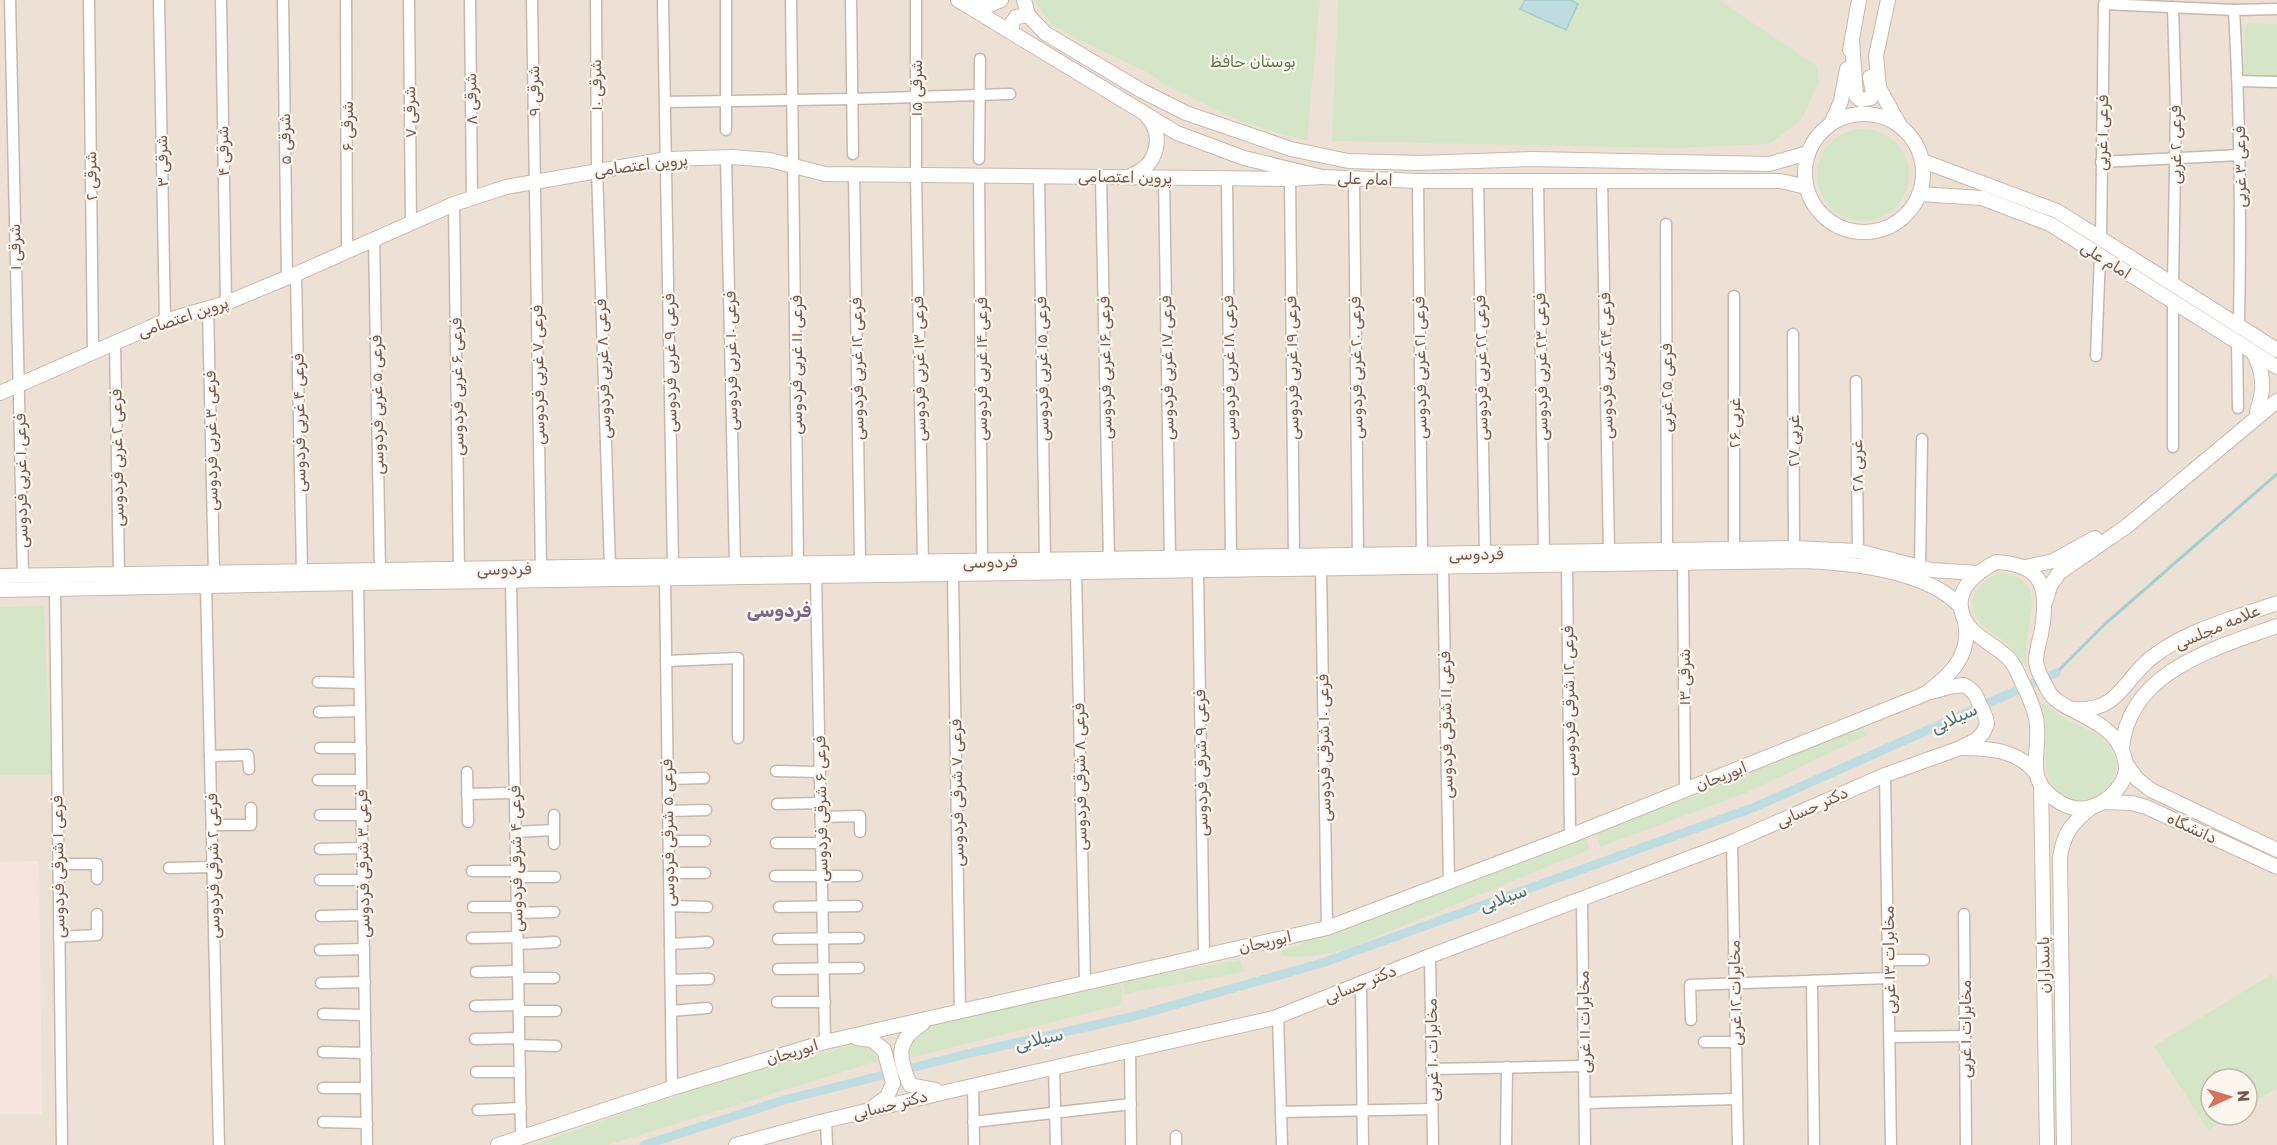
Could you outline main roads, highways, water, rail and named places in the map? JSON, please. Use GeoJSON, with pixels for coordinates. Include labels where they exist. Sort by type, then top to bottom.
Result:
{"type":"FeatureCollection","features":[{"type":"Feature","properties":{"kind":"main road"},"geometry":{"type":"LineString","coordinates":[[961,2],[987,6],[1001,0]]}},
{"type":"Feature","properties":{"kind":"main road"},"geometry":{"type":"LineString","coordinates":[[1013,33],[1011,25],[1016,17],[1028,15],[1024,0]]}},
{"type":"Feature","properties":{"kind":"main road"},"geometry":{"type":"LineString","coordinates":[[1832,122],[1841,101],[1859,0]]}},
{"type":"Feature","properties":{"kind":"main road"},"geometry":{"type":"LineString","coordinates":[[1888,0],[1876,56],[1879,88],[1923,161],[1923,180],[1919,194],[1909,211],[1894,224],[1876,231],[1857,232],[1839,227],[1822,216],[1811,200],[1806,187],[1804,167],[1817,135],[1832,122],[1849,115],[1867,113],[1899,124]]}},
{"type":"Feature","properties":{"kind":"main road","name":"امام علی"},"geometry":{"type":"LineString","coordinates":[[961,2],[1177,133],[1244,158],[1322,177],[1418,181],[1781,181],[1806,187]]}},
{"type":"Feature","properties":{"kind":"main road","name":"امام علی"},"geometry":{"type":"LineString","coordinates":[[1028,15],[1045,33],[1142,91],[1186,113],[1291,149],[1348,161],[1532,159],[1769,164],[1808,153]]}},
{"type":"Feature","properties":{"kind":"main road"},"geometry":{"type":"LineString","coordinates":[[1852,41],[1853,84],[1856,96],[1861,100],[1871,98],[1873,93],[1869,62],[1879,44]]}},
{"type":"Feature","properties":{"kind":"main road"},"geometry":{"type":"LineString","coordinates":[[1125,177],[1142,172],[1150,164],[1155,154],[1156,131],[1144,112]]}},
{"type":"Feature","properties":{"kind":"main road","name":"پروین اعتصامی"},"geometry":{"type":"LineString","coordinates":[[0,393],[165,321],[226,303],[292,276],[454,204],[506,187],[597,170],[667,159],[726,157],[770,160],[825,174],[1227,179],[1322,177]]}},
{"type":"Feature","properties":{"kind":"main road"},"geometry":{"type":"LineString","coordinates":[[1531,180],[1519,170],[1522,164],[1532,159]]}},
{"type":"Feature","properties":{"kind":"main road"},"geometry":{"type":"LineString","coordinates":[[1781,181],[1799,174],[1798,164],[1786,159]]}},
{"type":"Feature","properties":{"kind":"main road"},"geometry":{"type":"LineString","coordinates":[[1485,181],[1500,175],[1500,167],[1488,161]]}},
{"type":"Feature","properties":{"kind":"main road","name":"امام علی"},"geometry":{"type":"LineString","coordinates":[[1923,161],[2057,211],[2277,350]]}},
{"type":"Feature","properties":{"kind":"main road"},"geometry":{"type":"LineString","coordinates":[[1944,196],[1932,188],[1931,176],[1948,170]]}},
{"type":"Feature","properties":{"kind":"main road","name":"امام علی"},"geometry":{"type":"LineString","coordinates":[[1919,194],[1982,198],[2050,224],[2277,367]]}},
{"type":"Feature","properties":{"kind":"main road"},"geometry":{"type":"LineString","coordinates":[[2239,325],[2277,337]]}},
{"type":"Feature","properties":{"kind":"main road"},"geometry":{"type":"LineString","coordinates":[[2253,352],[2260,366],[2263,381],[2262,396],[2257,411]]}},
{"type":"Feature","properties":{"kind":"main road"},"geometry":{"type":"LineString","coordinates":[[2026,567],[2053,561],[2086,544],[2123,519],[2277,393]]}},
{"type":"Feature","properties":{"kind":"main road"},"geometry":{"type":"LineString","coordinates":[[2127,765],[2122,748],[2110,733],[2073,708],[2051,697],[2036,663],[2050,586],[2059,573],[2127,526],[2277,401]]}},
{"type":"Feature","properties":{"kind":"main road","name":"فردوسی"},"geometry":{"type":"LineString","coordinates":[[0,576],[541,568],[578,574],[665,578],[952,575],[1321,569],[1397,562],[1422,555],[1734,551],[1794,555],[1885,571],[1941,590],[1952,597],[1960,607]]}},
{"type":"Feature","properties":{"kind":"main road","name":"فردوسی"},"geometry":{"type":"LineString","coordinates":[[0,590],[511,581],[578,574],[610,567],[1358,556],[1443,567],[1683,563],[1858,552],[1920,567],[1959,573],[1977,573]]}},
{"type":"Feature","properties":{"kind":"main road"},"geometry":{"type":"LineString","coordinates":[[1965,622],[1960,607],[1965,590],[1977,573],[1996,562],[2013,563],[2026,567],[2036,576],[2043,589],[2045,605]]}},
{"type":"Feature","properties":{"kind":"main road","name":"علامه مجلسی"},"geometry":{"type":"LineString","coordinates":[[2073,708],[2097,708],[2108,703],[2151,658],[2173,644],[2208,628],[2277,603]]}},
{"type":"Feature","properties":{"kind":"main road","name":"پاسداران"},"geometry":{"type":"LineString","coordinates":[[1965,622],[1974,633],[2003,655],[2017,671],[2033,706],[2037,729],[2047,1145]]}},
{"type":"Feature","properties":{"kind":"main road","name":"ابوریحان"},"geometry":{"type":"LineString","coordinates":[[498,1145],[672,1088],[825,1042],[1327,928],[1570,836],[1925,694],[1947,676],[1961,659],[1968,633],[1965,622]]}},
{"type":"Feature","properties":{"kind":"main road","name":"علامه مجلسی"},"geometry":{"type":"LineString","coordinates":[[2122,748],[2129,717],[2147,693],[2165,676],[2183,663],[2277,626]]}},
{"type":"Feature","properties":{"kind":"main road"},"geometry":{"type":"LineString","coordinates":[[1925,694],[1950,687],[1964,686],[1975,694],[1986,718],[1986,728],[1976,740],[1960,748]]}},
{"type":"Feature","properties":{"kind":"main road","name":"دکتر حسابی"},"geometry":{"type":"LineString","coordinates":[[736,1145],[751,1143],[826,1120],[973,1085],[1278,1016],[1732,842],[1885,775],[1960,748]]}},
{"type":"Feature","properties":{"kind":"main road","name":"دانشگاه"},"geometry":{"type":"LineString","coordinates":[[1960,748],[2001,751],[2022,760],[2050,795],[2067,806],[2074,808],[2098,804],[2132,803],[2146,807],[2277,867]]}},
{"type":"Feature","properties":{"kind":"main road","name":"پاسداران"},"geometry":{"type":"LineString","coordinates":[[2064,1145],[2060,858],[2062,842],[2082,815],[2119,787],[2126,775],[2127,765]]}},
{"type":"Feature","properties":{"kind":"main road","name":"دانشگاه"},"geometry":{"type":"LineString","coordinates":[[2127,765],[2137,779],[2151,790],[2277,850]]}},
{"type":"Feature","properties":{"kind":"main road"},"geometry":{"type":"LineString","coordinates":[[930,1019],[910,1032],[901,1049],[910,1085],[923,1089],[950,1091]]}},
{"type":"Feature","properties":{"kind":"main road"},"geometry":{"type":"LineString","coordinates":[[846,1037],[872,1040],[885,1052],[893,1083],[883,1101],[863,1112]]}},
{"type":"Feature","properties":{"kind":"water"},"geometry":{"type":"Polygon","coordinates":[[[1525,0],[1571,0],[1578,4],[1566,30],[1520,9],[1525,0]]]}},
{"type":"Feature","properties":{"kind":"waterway","name":"سیلابی"},"geometry":{"type":"LineString","coordinates":[[2056,673],[2105,624],[2277,474]]}},
{"type":"Feature","properties":{"kind":"waterway","name":"سیلابی"},"geometry":{"type":"LineString","coordinates":[[644,1145],[784,1100],[971,1053],[1135,1016],[1322,963],[1755,807],[2056,673]]}},
{"type":"Feature","properties":{"kind":"district","name":"فردوسی"},"geometry":{"type":"Point","coordinates":[779,611]}},
{"type":"Feature","properties":{"kind":"park label","name":"بوستان حافظ"},"geometry":{"type":"Point","coordinates":[1253,61]}}]}
